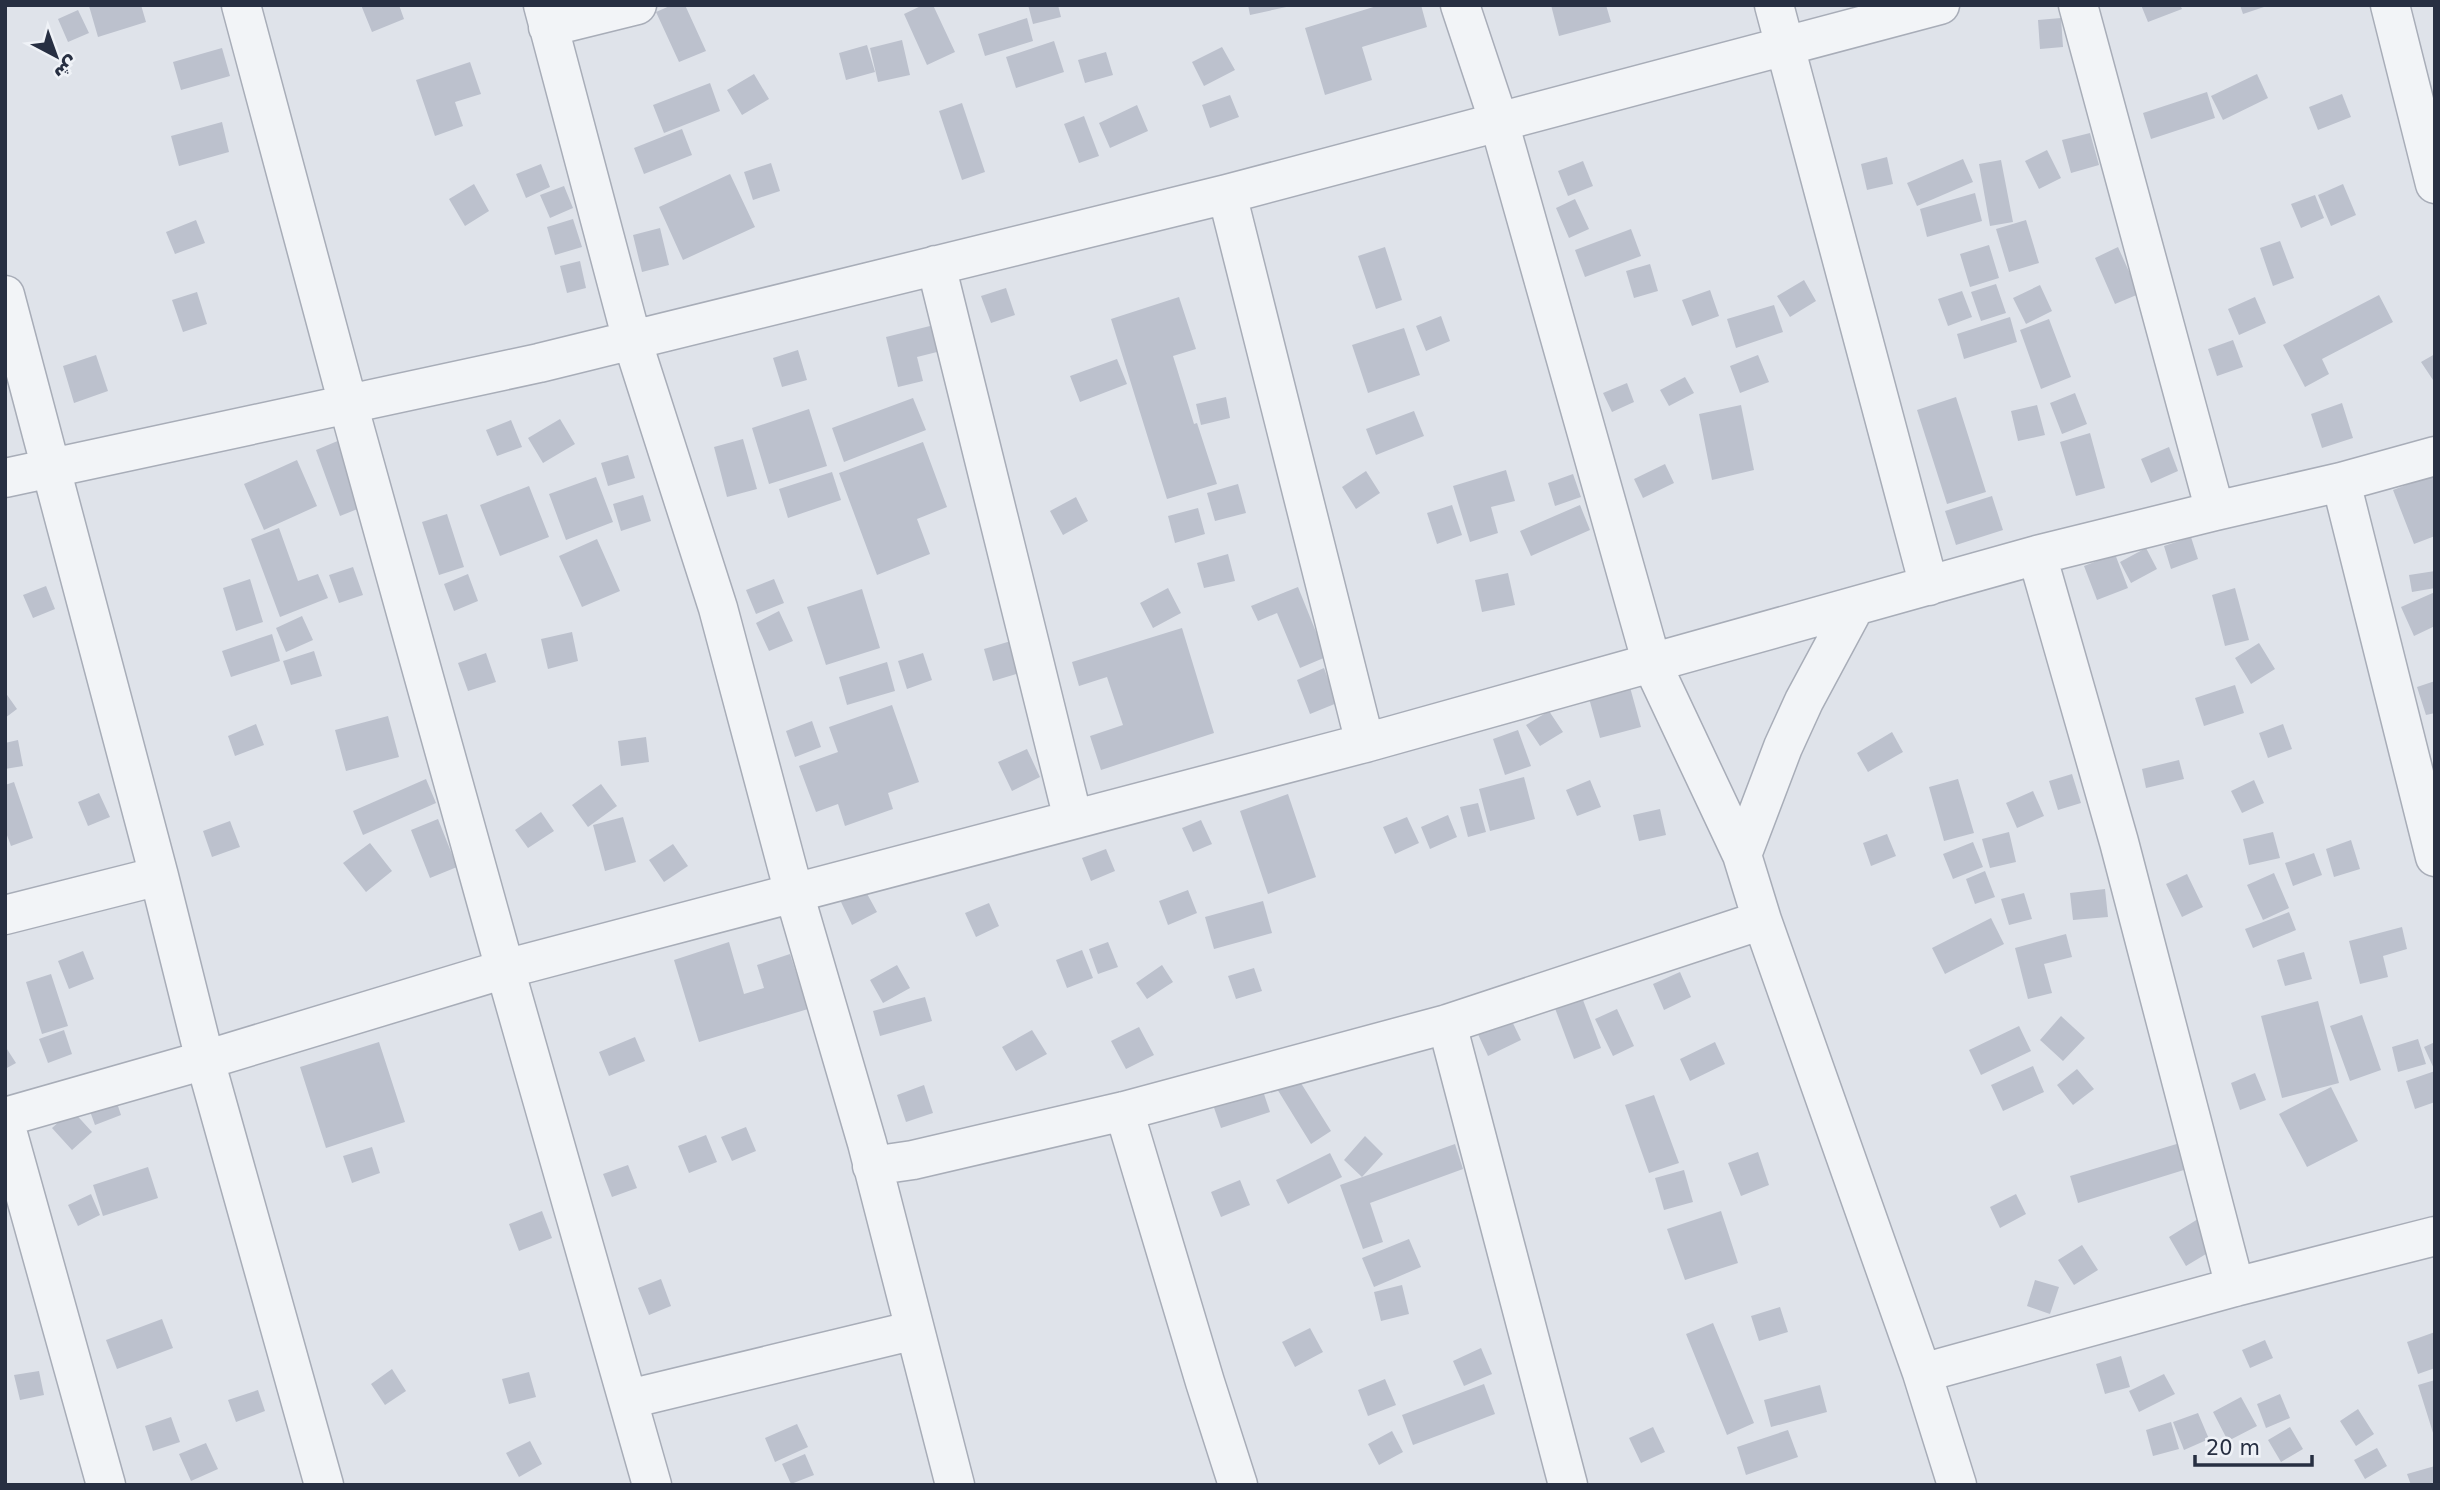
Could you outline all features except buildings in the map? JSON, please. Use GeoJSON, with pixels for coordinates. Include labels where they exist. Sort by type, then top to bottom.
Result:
{"type":"FeatureCollection","features":[{"type":"Feature","properties":{"kind":"street"},"geometry":{"type":"LineString","coordinates":[[241,5],[348,404],[652,1485]]}},
{"type":"Feature","properties":{"kind":"street"},"geometry":{"type":"LineString","coordinates":[[637,5],[546,16],[632,340],[718,608],[794,893],[872,1166],[955,1485]]}},
{"type":"Feature","properties":{"kind":"street"},"geometry":{"type":"LineString","coordinates":[[1461,5],[1499,122],[1653,664],[1742,855],[1762,920],[1922,1373],[1957,1485]]}},
{"type":"Feature","properties":{"kind":"street"},"geometry":{"type":"LineString","coordinates":[[1774,5],[1929,586]]}},
{"type":"Feature","properties":{"kind":"street"},"geometry":{"type":"LineString","coordinates":[[5,478],[538,363],[1227,194],[1940,5]]}},
{"type":"Feature","properties":{"kind":"street"},"geometry":{"type":"LineString","coordinates":[[2078,5],[2215,511]]}},
{"type":"Feature","properties":{"kind":"street"},"geometry":{"type":"LineString","coordinates":[[2390,5],[2435,184]]}},
{"type":"Feature","properties":{"kind":"street"},"geometry":{"type":"LineString","coordinates":[[1227,194],[1365,743]]}},
{"type":"Feature","properties":{"kind":"street"},"geometry":{"type":"LineString","coordinates":[[936,265],[1073,819]]}},
{"type":"Feature","properties":{"kind":"street"},"geometry":{"type":"LineString","coordinates":[[5,295],[205,1059],[324,1485]]}},
{"type":"Feature","properties":{"kind":"street"},"geometry":{"type":"LineString","coordinates":[[5,1117],[505,969],[1365,743],[2037,555],[2341,482],[2435,456]]}},
{"type":"Feature","properties":{"kind":"street"},"geometry":{"type":"LineString","coordinates":[[2341,482],[2422,758],[2435,857]]}},
{"type":"Feature","properties":{"kind":"street"},"geometry":{"type":"LineString","coordinates":[[2037,555],[2119,842],[2235,1287]]}},
{"type":"Feature","properties":{"kind":"street"},"geometry":{"type":"LineString","coordinates":[[1742,855],[1783,747],[1804,701],[1854,608]]}},
{"type":"Feature","properties":{"kind":"street"},"geometry":{"type":"LineString","coordinates":[[5,915],[159,876]]}},
{"type":"Feature","properties":{"kind":"street"},"geometry":{"type":"LineString","coordinates":[[872,1166],[913,1160],[1124,1111],[1447,1024],[1762,920]]}},
{"type":"Feature","properties":{"kind":"street"},"geometry":{"type":"LineString","coordinates":[[1447,1024],[1568,1485]]}},
{"type":"Feature","properties":{"kind":"street"},"geometry":{"type":"LineString","coordinates":[[1124,1111],[1238,1485]]}},
{"type":"Feature","properties":{"kind":"street"},"geometry":{"type":"LineString","coordinates":[[5,1123],[106,1485]]}},
{"type":"Feature","properties":{"kind":"street"},"geometry":{"type":"LineString","coordinates":[[1922,1373],[2235,1287],[2435,1236]]}},
{"type":"Feature","properties":{"kind":"street"},"geometry":{"type":"LineString","coordinates":[[629,1399],[915,1330]]}}]}
